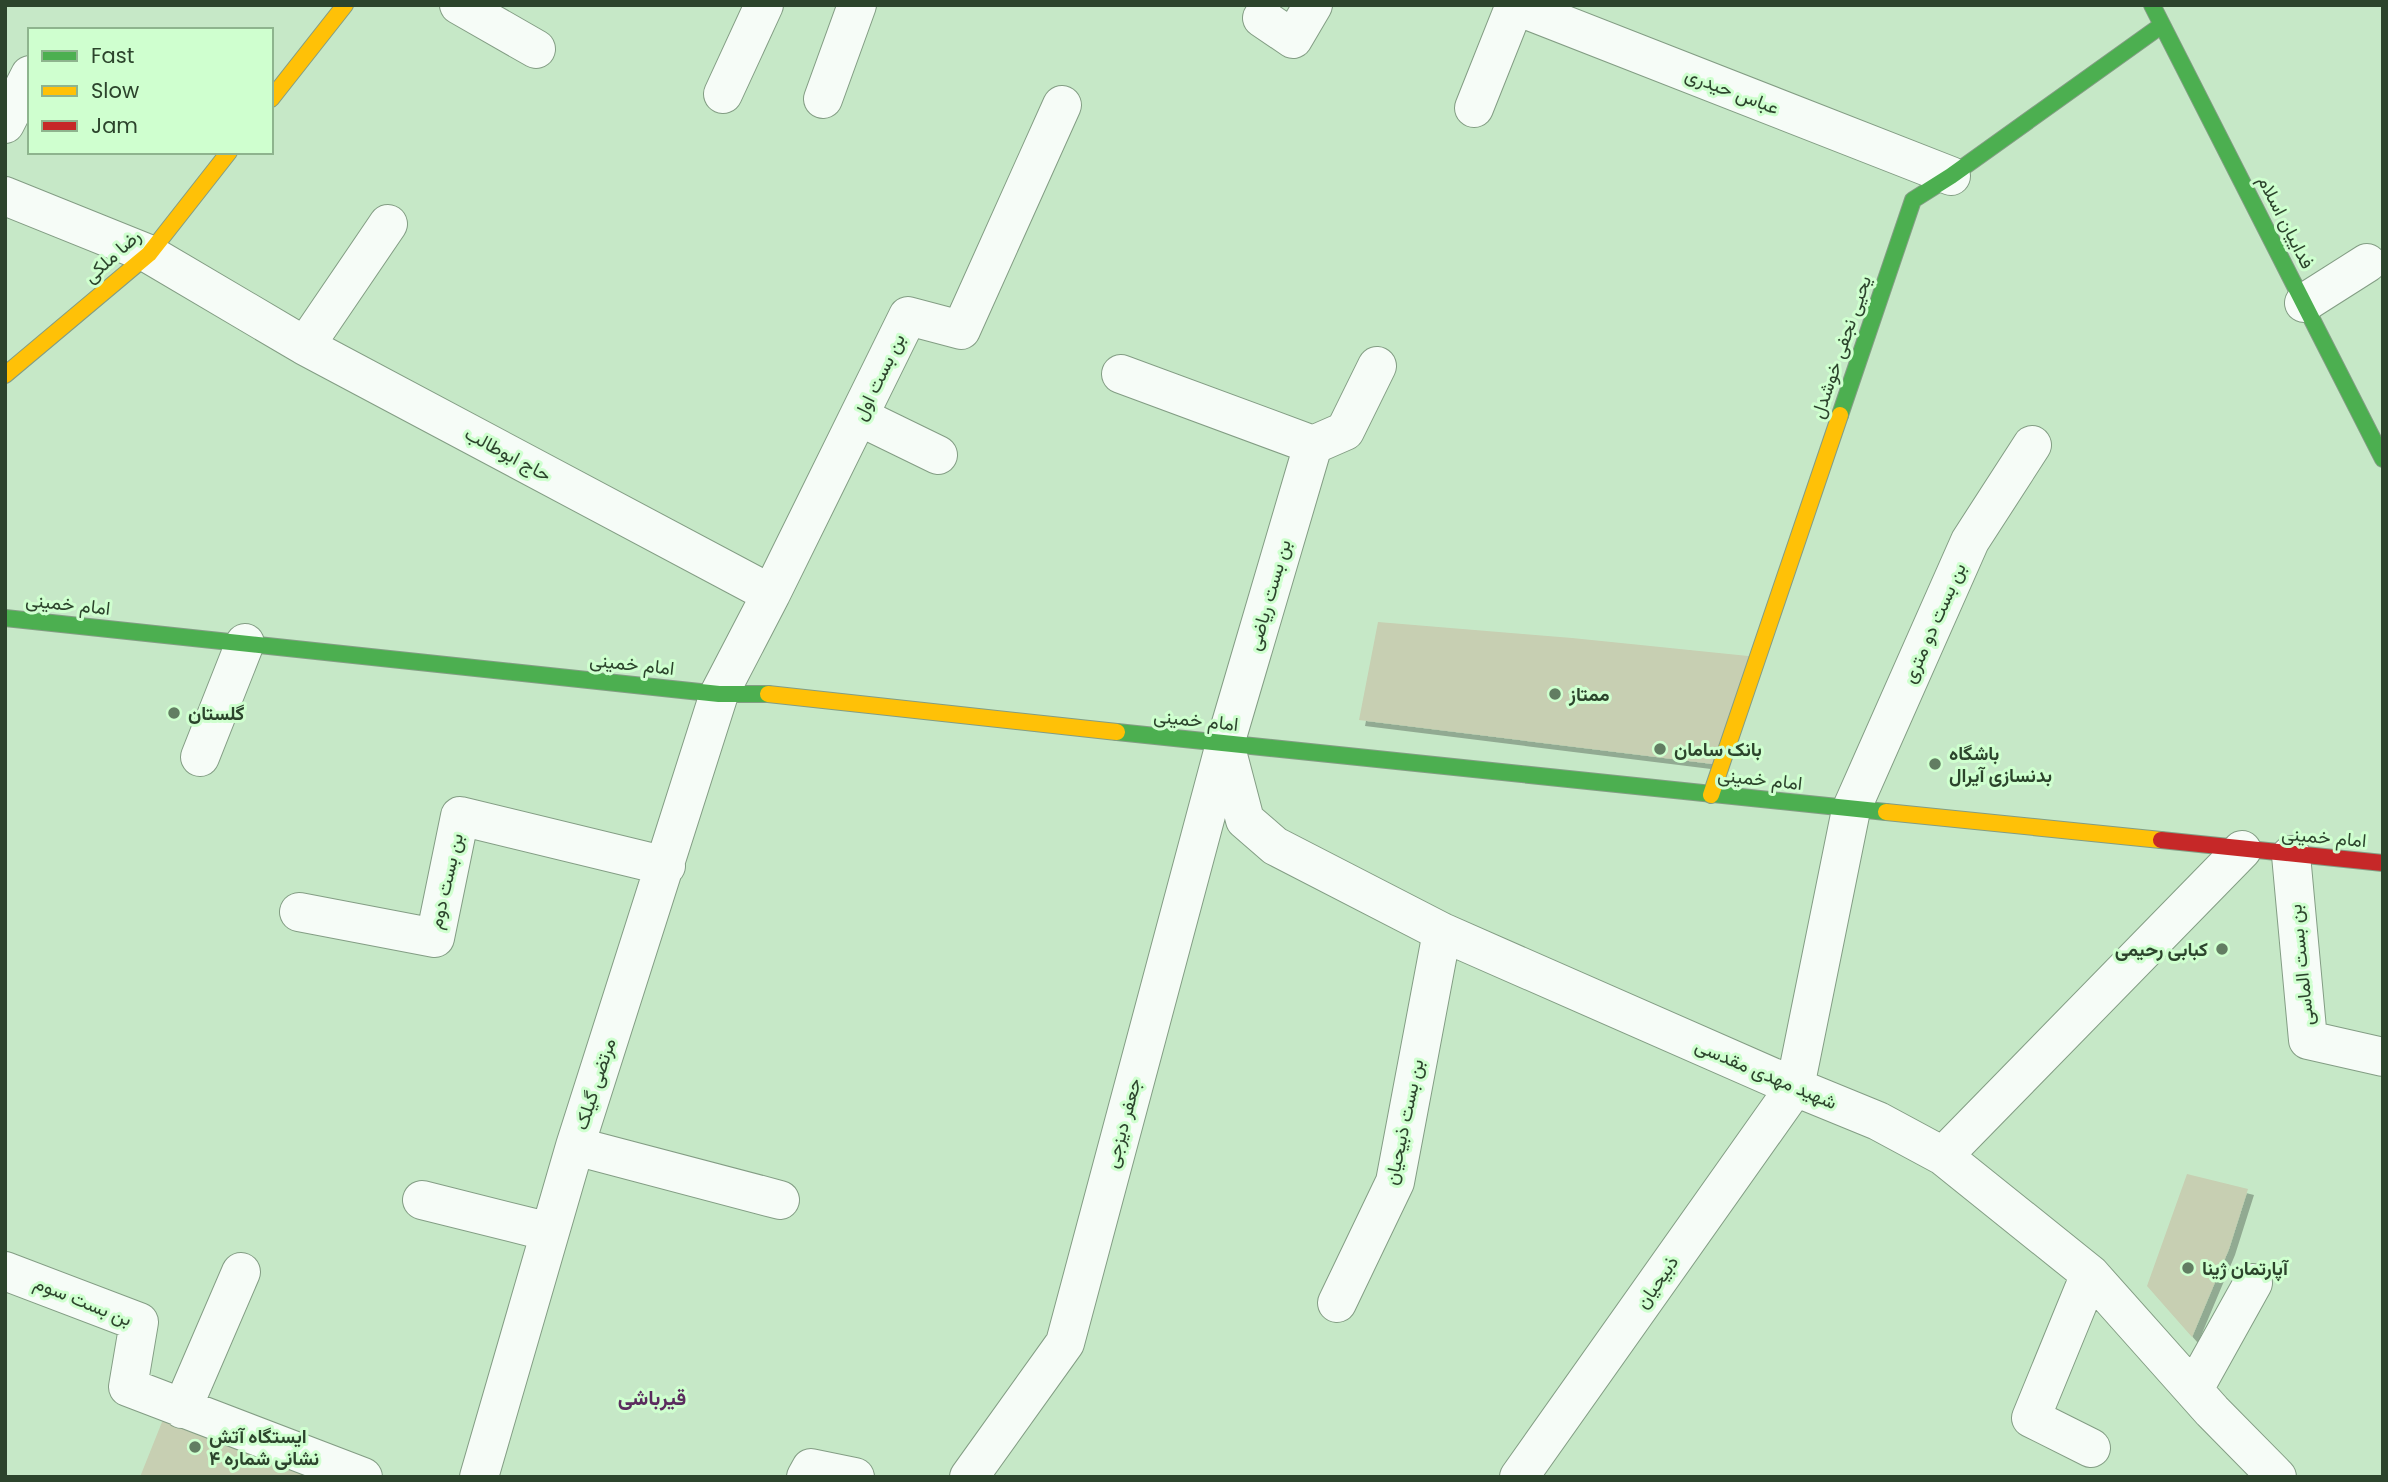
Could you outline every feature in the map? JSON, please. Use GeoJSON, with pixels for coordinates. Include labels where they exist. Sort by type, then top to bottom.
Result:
{"type":"FeatureCollection","features":[{"type":"Feature","properties":{"kind":"main road"},"geometry":{"type":"LineString","coordinates":[[273,96],[345,5]]}},
{"type":"Feature","properties":{"kind":"main road","name":"فداییان اسلام"},"geometry":{"type":"LineString","coordinates":[[2152,5],[2304,303],[2379,441]]}},
{"type":"Feature","properties":{"kind":"main road","name":"یحیی نجفی خوشدل"},"geometry":{"type":"LineString","coordinates":[[1711,795],[1913,200],[1951,176],[2162,25]]}},
{"type":"Feature","properties":{"kind":"main road","name":"رضا ملکی"},"geometry":{"type":"LineString","coordinates":[[5,375],[149,254],[227,154]]}},
{"type":"Feature","properties":{"kind":"main road","name":"امام خمینی"},"geometry":{"type":"LineString","coordinates":[[5,618],[719,694],[775,694],[1852,810],[2383,863]]}},
{"type":"Feature","properties":{"kind":"street"},"geometry":{"type":"LineString","coordinates":[[459,5],[536,49]]}},
{"type":"Feature","properties":{"kind":"street"},"geometry":{"type":"LineString","coordinates":[[723,94],[764,5]]}},
{"type":"Feature","properties":{"kind":"street"},"geometry":{"type":"LineString","coordinates":[[823,99],[857,5]]}},
{"type":"Feature","properties":{"kind":"street"},"geometry":{"type":"LineString","coordinates":[[1262,18],[1293,39],[1313,5]]}},
{"type":"Feature","properties":{"kind":"street"},"geometry":{"type":"LineString","coordinates":[[1474,108],[1515,5]]}},
{"type":"Feature","properties":{"kind":"street","name":"عباس حیدری"},"geometry":{"type":"LineString","coordinates":[[1515,5],[1951,176]]}},
{"type":"Feature","properties":{"kind":"street"},"geometry":{"type":"LineString","coordinates":[[5,124],[28,79]]}},
{"type":"Feature","properties":{"kind":"street","name":"بن بست اول"},"geometry":{"type":"LineString","coordinates":[[771,594],[908,316],[961,330],[1062,106]]}},
{"type":"Feature","properties":{"kind":"street","name":"حاج ابوطالب"},"geometry":{"type":"LineString","coordinates":[[5,196],[149,254],[304,346],[771,594]]}},
{"type":"Feature","properties":{"kind":"street"},"geometry":{"type":"LineString","coordinates":[[304,346],[388,224]]}},
{"type":"Feature","properties":{"kind":"street"},"geometry":{"type":"LineString","coordinates":[[2304,303],[2367,263]]}},
{"type":"Feature","properties":{"kind":"street"},"geometry":{"type":"LineString","coordinates":[[1121,374],[1313,445],[1345,431],[1377,366]]}},
{"type":"Feature","properties":{"kind":"street"},"geometry":{"type":"LineString","coordinates":[[860,417],[938,455]]}},
{"type":"Feature","properties":{"kind":"street","name":"بن بست ریاضی"},"geometry":{"type":"LineString","coordinates":[[1225,744],[1313,445]]}},
{"type":"Feature","properties":{"kind":"street","name":"بن بست دو متری"},"geometry":{"type":"LineString","coordinates":[[1795,1087],[1852,810],[1970,541],[2032,445]]}},
{"type":"Feature","properties":{"kind":"street"},"geometry":{"type":"LineString","coordinates":[[719,694],[771,594]]}},
{"type":"Feature","properties":{"kind":"street"},"geometry":{"type":"LineString","coordinates":[[200,757],[245,643]]}},
{"type":"Feature","properties":{"kind":"street","name":"مرتضی گیلک"},"geometry":{"type":"LineString","coordinates":[[479,1477],[575,1146],[719,694]]}},
{"type":"Feature","properties":{"kind":"street","name":"شهید مهدی مقدسی"},"geometry":{"type":"LineString","coordinates":[[1225,744],[1245,820],[1275,846],[1441,932],[1878,1121],[1943,1156],[2090,1274],[2211,1411],[2277,1477]]}},
{"type":"Feature","properties":{"kind":"street","name":"جعفر دیزجی"},"geometry":{"type":"LineString","coordinates":[[969,1477],[1065,1343],[1225,744]]}},
{"type":"Feature","properties":{"kind":"street","name":"بن بست دوم"},"geometry":{"type":"LineString","coordinates":[[299,912],[435,938],[460,816],[666,866]]}},
{"type":"Feature","properties":{"kind":"street"},"geometry":{"type":"LineString","coordinates":[[1943,1156],[2242,850]]}},
{"type":"Feature","properties":{"kind":"street","name":"بن بست الماسی"},"geometry":{"type":"LineString","coordinates":[[2291,855],[2308,1040],[2383,1057]]}},
{"type":"Feature","properties":{"kind":"street","name":"بن بست ذبیحیان"},"geometry":{"type":"LineString","coordinates":[[1337,1303],[1395,1182],[1441,932]]}},
{"type":"Feature","properties":{"kind":"street","name":"ذبیحیان"},"geometry":{"type":"LineString","coordinates":[[1519,1477],[1795,1087]]}},
{"type":"Feature","properties":{"kind":"street"},"geometry":{"type":"LineString","coordinates":[[575,1146],[780,1200]]}},
{"type":"Feature","properties":{"kind":"street"},"geometry":{"type":"LineString","coordinates":[[422,1200],[550,1232]]}},
{"type":"Feature","properties":{"kind":"street","name":"بن بست سوم"},"geometry":{"type":"LineString","coordinates":[[5,1271],[139,1322],[128,1387],[363,1477]]}},
{"type":"Feature","properties":{"kind":"street"},"geometry":{"type":"LineString","coordinates":[[183,1409],[241,1272]]}},
{"type":"Feature","properties":{"kind":"street"},"geometry":{"type":"LineString","coordinates":[[2090,1274],[2031,1419],[2091,1448]]}},
{"type":"Feature","properties":{"kind":"street"},"geometry":{"type":"LineString","coordinates":[[2194,1389],[2253,1283]]}},
{"type":"Feature","properties":{"kind":"street"},"geometry":{"type":"LineString","coordinates":[[806,1477],[811,1468],[855,1477]]}},
{"type":"Feature","properties":{"kind":"building","name":"ممتاز"},"geometry":{"type":"Polygon","coordinates":[[[1378,622],[1758,657],[1721,765],[1359,720],[1378,622]]]}},
{"type":"Feature","properties":{"kind":"building","name":"آپارتمان ژینا"},"geometry":{"type":"Polygon","coordinates":[[[2187,1174],[2248,1189],[2229,1249],[2192,1337],[2147,1286],[2187,1174]]]}},
{"type":"Feature","properties":{"kind":"building","name":"ایستگاه آتش نشانی شماره ۴"},"geometry":{"type":"Polygon","coordinates":[[[164,1417],[312,1477],[140,1477],[164,1417]]]}},
{"type":"Feature","properties":{"kind":"traffic: fast"},"geometry":{"type":"LineString","coordinates":[[2152,5],[2383,459]]}},
{"type":"Feature","properties":{"kind":"traffic: fast"},"geometry":{"type":"LineString","coordinates":[[1840,415],[1913,200],[1951,176],[2162,25]]}},
{"type":"Feature","properties":{"kind":"traffic: fast"},"geometry":{"type":"LineString","coordinates":[[5,618],[719,694],[768,694]]}},
{"type":"Feature","properties":{"kind":"traffic: fast"},"geometry":{"type":"LineString","coordinates":[[1117,732],[1886,812]]}},
{"type":"Feature","properties":{"kind":"traffic: slow"},"geometry":{"type":"LineString","coordinates":[[273,96],[345,5]]}},
{"type":"Feature","properties":{"kind":"traffic: slow"},"geometry":{"type":"LineString","coordinates":[[5,375],[149,254],[227,154]]}},
{"type":"Feature","properties":{"kind":"traffic: slow"},"geometry":{"type":"LineString","coordinates":[[1711,795],[1840,415]]}},
{"type":"Feature","properties":{"kind":"traffic: slow"},"geometry":{"type":"LineString","coordinates":[[768,694],[1117,732]]}},
{"type":"Feature","properties":{"kind":"traffic: slow"},"geometry":{"type":"LineString","coordinates":[[1886,812],[2161,840]]}},
{"type":"Feature","properties":{"kind":"traffic: jam"},"geometry":{"type":"LineString","coordinates":[[2161,840],[2383,863]]}},
{"type":"Feature","properties":{"kind":"place","name":"ممتاز"},"geometry":{"type":"Point","coordinates":[1555,694]}},
{"type":"Feature","properties":{"kind":"place","name":"گلستان"},"geometry":{"type":"Point","coordinates":[174,713]}},
{"type":"Feature","properties":{"kind":"place","name":"بانک سامان"},"geometry":{"type":"Point","coordinates":[1660,749]}},
{"type":"Feature","properties":{"kind":"place","name":"باشگاه بدنسازی آیرال"},"geometry":{"type":"Point","coordinates":[1935,764]}},
{"type":"Feature","properties":{"kind":"place","name":"کبابی رحیمی"},"geometry":{"type":"Point","coordinates":[2222,949]}},
{"type":"Feature","properties":{"kind":"place","name":"آپارتمان ژینا"},"geometry":{"type":"Point","coordinates":[2188,1268]}},
{"type":"Feature","properties":{"kind":"place","name":"ایستگاه آتش نشانی شماره ۴"},"geometry":{"type":"Point","coordinates":[195,1447]}},
{"type":"Feature","properties":{"kind":"district","name":"قیرباشی"},"geometry":{"type":"Point","coordinates":[652,1397]}}]}
